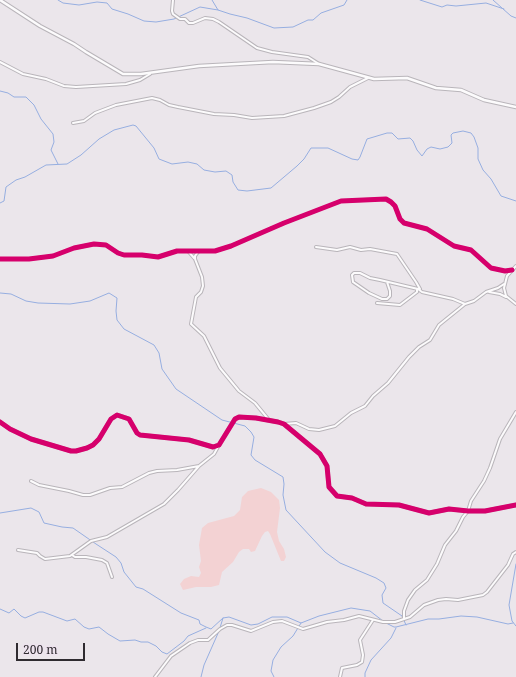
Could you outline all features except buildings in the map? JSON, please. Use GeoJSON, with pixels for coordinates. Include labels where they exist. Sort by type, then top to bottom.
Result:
{"type":"FeatureCollection","features":[{"type":"Feature","properties":{"kind":"street"},"geometry":{"type":"LineString","coordinates":[[0,0],[40,26],[74,44],[118,71],[130,75],[150,74],[199,66],[273,62],[319,64],[368,78],[382,80],[407,78],[436,88],[460,90],[487,101],[516,107]]}},
{"type":"Feature","properties":{"kind":"street"},"geometry":{"type":"LineString","coordinates":[[173,0],[173,14],[178,18],[185,19],[189,23],[205,18],[213,19],[257,48],[272,52],[308,57],[319,64]]}},
{"type":"Feature","properties":{"kind":"street"},"geometry":{"type":"LineString","coordinates":[[0,62],[23,74],[46,79],[64,86],[76,87],[121,85],[140,80],[150,74]]}},
{"type":"Feature","properties":{"kind":"street"},"geometry":{"type":"LineString","coordinates":[[73,123],[84,121],[95,113],[116,106],[152,98],[169,105],[214,114],[252,118],[284,116],[314,108],[334,100],[350,87],[368,78]]}},
{"type":"Feature","properties":{"kind":"street"},"geometry":{"type":"LineString","coordinates":[[0,259],[29,259],[53,256],[72,248],[94,244],[106,245],[124,255],[142,254],[158,256],[175,251],[215,251],[226,248],[341,201],[386,200],[395,206],[398,217],[404,223],[428,229],[454,246],[471,250],[492,269],[508,272],[512,270]]}},
{"type":"Feature","properties":{"kind":"street"},"geometry":{"type":"LineString","coordinates":[[316,247],[337,250],[350,247],[361,250],[370,249],[397,254],[416,282],[418,289]]}},
{"type":"Feature","properties":{"kind":"street"},"geometry":{"type":"LineString","coordinates":[[188,251],[195,259],[204,286],[200,293],[196,296],[191,324],[205,337],[220,368],[239,391],[255,403],[269,420]]}},
{"type":"Feature","properties":{"kind":"street"},"geometry":{"type":"LineString","coordinates":[[195,259],[195,256],[200,252]]}},
{"type":"Feature","properties":{"kind":"street"},"geometry":{"type":"LineString","coordinates":[[18,550],[37,552],[45,559],[72,555],[91,541],[107,537],[164,504],[199,466],[214,454],[233,420],[237,418],[252,417],[284,424],[296,423],[309,429],[325,429],[336,426],[351,413],[364,407],[373,396],[388,383],[409,357],[419,347],[430,340],[437,326],[464,304],[474,301],[504,284],[516,266]]}},
{"type":"Feature","properties":{"kind":"street"},"geometry":{"type":"LineString","coordinates":[[387,282],[390,296],[387,299],[382,300],[353,282],[352,275],[354,273],[360,273],[367,277],[418,289],[425,293],[455,299],[464,304]]}},
{"type":"Feature","properties":{"kind":"street"},"geometry":{"type":"LineString","coordinates":[[504,284],[504,292],[507,298]]}},
{"type":"Feature","properties":{"kind":"street"},"geometry":{"type":"LineString","coordinates":[[377,303],[400,305],[417,292],[418,289]]}},
{"type":"Feature","properties":{"kind":"street"},"geometry":{"type":"LineString","coordinates":[[488,292],[502,294],[516,304]]}},
{"type":"Feature","properties":{"kind":"street"},"geometry":{"type":"LineString","coordinates":[[404,619],[405,608],[410,597],[415,590],[427,580],[437,564],[444,545],[456,531],[463,517],[468,512],[471,501],[484,481],[490,468],[500,439],[516,412]]}},
{"type":"Feature","properties":{"kind":"street"},"geometry":{"type":"LineString","coordinates":[[0,422],[30,439],[70,451],[82,450],[93,445],[99,439],[111,419],[117,416],[129,419],[137,433],[140,435],[189,440],[211,447],[220,445]]}},
{"type":"Feature","properties":{"kind":"street"},"geometry":{"type":"LineString","coordinates":[[284,424],[322,456],[327,466],[329,487],[337,496],[352,498],[366,504],[399,505],[426,513],[446,509],[468,512],[485,511],[516,505]]}},
{"type":"Feature","properties":{"kind":"street"},"geometry":{"type":"LineString","coordinates":[[31,481],[39,485],[86,495],[110,488],[122,487],[157,471],[177,470],[199,466]]}},
{"type":"Feature","properties":{"kind":"street"},"geometry":{"type":"LineString","coordinates":[[155,677],[170,657],[190,642],[208,640],[220,628],[227,625],[232,625],[251,631],[280,621],[288,622],[302,629],[356,616],[386,623],[395,622],[410,618],[424,605],[438,600],[462,599],[486,593],[508,565],[515,552]]}},
{"type":"Feature","properties":{"kind":"street"},"geometry":{"type":"LineString","coordinates":[[72,555],[75,557],[88,557],[102,560],[107,563],[112,577]]}},
{"type":"Feature","properties":{"kind":"street"},"geometry":{"type":"LineString","coordinates":[[340,677],[342,668],[357,665],[362,662],[363,652],[360,640],[373,620]]}},
{"type":"Feature","properties":{"kind":"shaded area"},"geometry":{"type":"Polygon","coordinates":[[[261,488],[271,492],[279,500],[280,508],[277,532],[286,557],[284,561],[281,561],[268,531],[262,536],[255,551],[251,552],[249,549],[243,549],[239,552],[233,562],[222,572],[219,585],[183,590],[180,584],[184,579],[191,576],[199,577],[201,573],[199,567],[201,561],[199,545],[202,528],[208,523],[234,516],[240,510],[242,497],[248,491],[261,488]]]}},
{"type":"Feature","properties":{"kind":"waterway"},"geometry":{"type":"LineString","coordinates":[[58,0],[63,3],[79,5],[97,2],[107,3],[112,9],[144,21],[156,22],[174,19],[200,7],[218,10]]}},
{"type":"Feature","properties":{"kind":"waterway"},"geometry":{"type":"LineString","coordinates":[[212,0],[218,10],[247,18],[274,28],[293,27],[308,20],[313,20],[321,13],[344,5],[347,0]]}},
{"type":"Feature","properties":{"kind":"waterway"},"geometry":{"type":"LineString","coordinates":[[420,0],[442,7],[447,5],[456,6],[486,3],[504,9]]}},
{"type":"Feature","properties":{"kind":"waterway"},"geometry":{"type":"LineString","coordinates":[[493,0],[511,16],[516,18]]}},
{"type":"Feature","properties":{"kind":"waterway"},"geometry":{"type":"LineString","coordinates":[[0,91],[8,93],[14,97],[26,97],[34,105],[41,119],[53,134],[54,142],[51,150],[58,164]]}},
{"type":"Feature","properties":{"kind":"waterway"},"geometry":{"type":"LineString","coordinates":[[0,203],[4,201],[6,187],[16,180],[25,177],[46,165],[67,164],[81,155],[99,139],[114,130],[133,125],[136,126],[154,148],[159,159],[172,164],[188,162],[197,164],[204,170],[215,172],[226,171],[232,175],[233,182],[238,190],[247,191],[271,188],[297,166],[304,159],[311,148],[328,148],[352,159],[358,160],[367,139],[392,133],[398,139],[410,138],[422,156],[427,149],[431,147],[440,149],[448,147],[452,143],[451,135],[453,133],[463,131],[471,133],[474,137],[478,148],[478,159],[483,170],[491,179],[501,196],[516,201]]}},
{"type":"Feature","properties":{"kind":"waterway"},"geometry":{"type":"LineString","coordinates":[[0,293],[11,294],[26,301],[38,303],[70,304],[90,301],[109,293],[117,298],[117,320],[124,329],[154,345],[159,353],[162,369],[176,389],[222,420],[245,426],[251,432],[254,437],[251,455],[255,460],[283,477],[283,495],[286,510],[325,552],[340,563],[376,578],[384,583],[386,588],[382,595],[383,603],[402,616],[406,625]]}},
{"type":"Feature","properties":{"kind":"waterway"},"geometry":{"type":"LineString","coordinates":[[0,513],[31,508],[39,512],[44,523],[73,528],[116,557],[121,563],[124,572],[136,587],[143,589],[181,613],[199,620],[200,624],[211,629],[223,618],[229,617],[251,625],[258,624],[272,617],[287,617],[301,623],[319,616],[351,608],[370,611],[383,621]]}},
{"type":"Feature","properties":{"kind":"waterway"},"geometry":{"type":"LineString","coordinates":[[516,564],[509,605],[512,621],[516,626]]}},
{"type":"Feature","properties":{"kind":"waterway"},"geometry":{"type":"LineString","coordinates":[[0,609],[9,613],[14,609],[25,618],[39,612],[43,612],[67,621],[75,619],[84,627],[89,629],[99,627],[120,641],[135,640],[148,642],[167,654],[188,636],[206,628]]}},
{"type":"Feature","properties":{"kind":"waterway"},"geometry":{"type":"LineString","coordinates":[[386,623],[396,627],[428,619],[461,616],[477,617],[508,624],[513,623]]}},
{"type":"Feature","properties":{"kind":"waterway"},"geometry":{"type":"LineString","coordinates":[[201,677],[204,665],[223,618]]}},
{"type":"Feature","properties":{"kind":"waterway"},"geometry":{"type":"LineString","coordinates":[[274,677],[271,671],[273,660],[281,647],[293,636],[301,623]]}},
{"type":"Feature","properties":{"kind":"waterway"},"geometry":{"type":"LineString","coordinates":[[365,677],[365,673],[371,660],[391,638],[396,628]]}},
{"type":"Feature","properties":{"kind":"cycle path"},"geometry":{"type":"LineString","coordinates":[[0,259],[29,259],[53,256],[74,248],[94,244],[106,245],[124,255],[158,257],[177,251],[215,251],[231,246],[284,223],[341,201],[386,199],[395,206],[400,219],[404,223],[427,229],[454,246],[471,250],[491,268],[505,271],[512,270]]}},
{"type":"Feature","properties":{"kind":"cycle path"},"geometry":{"type":"LineString","coordinates":[[0,422],[10,429],[31,439],[71,451],[76,451],[93,445],[99,439],[111,419],[117,415],[129,419],[137,433],[140,435],[189,440],[213,447],[219,445],[235,419],[239,417],[256,418],[284,424],[320,454],[327,466],[329,487],[337,496],[352,498],[366,504],[399,505],[429,513],[449,509],[485,511],[516,505]]}}]}
